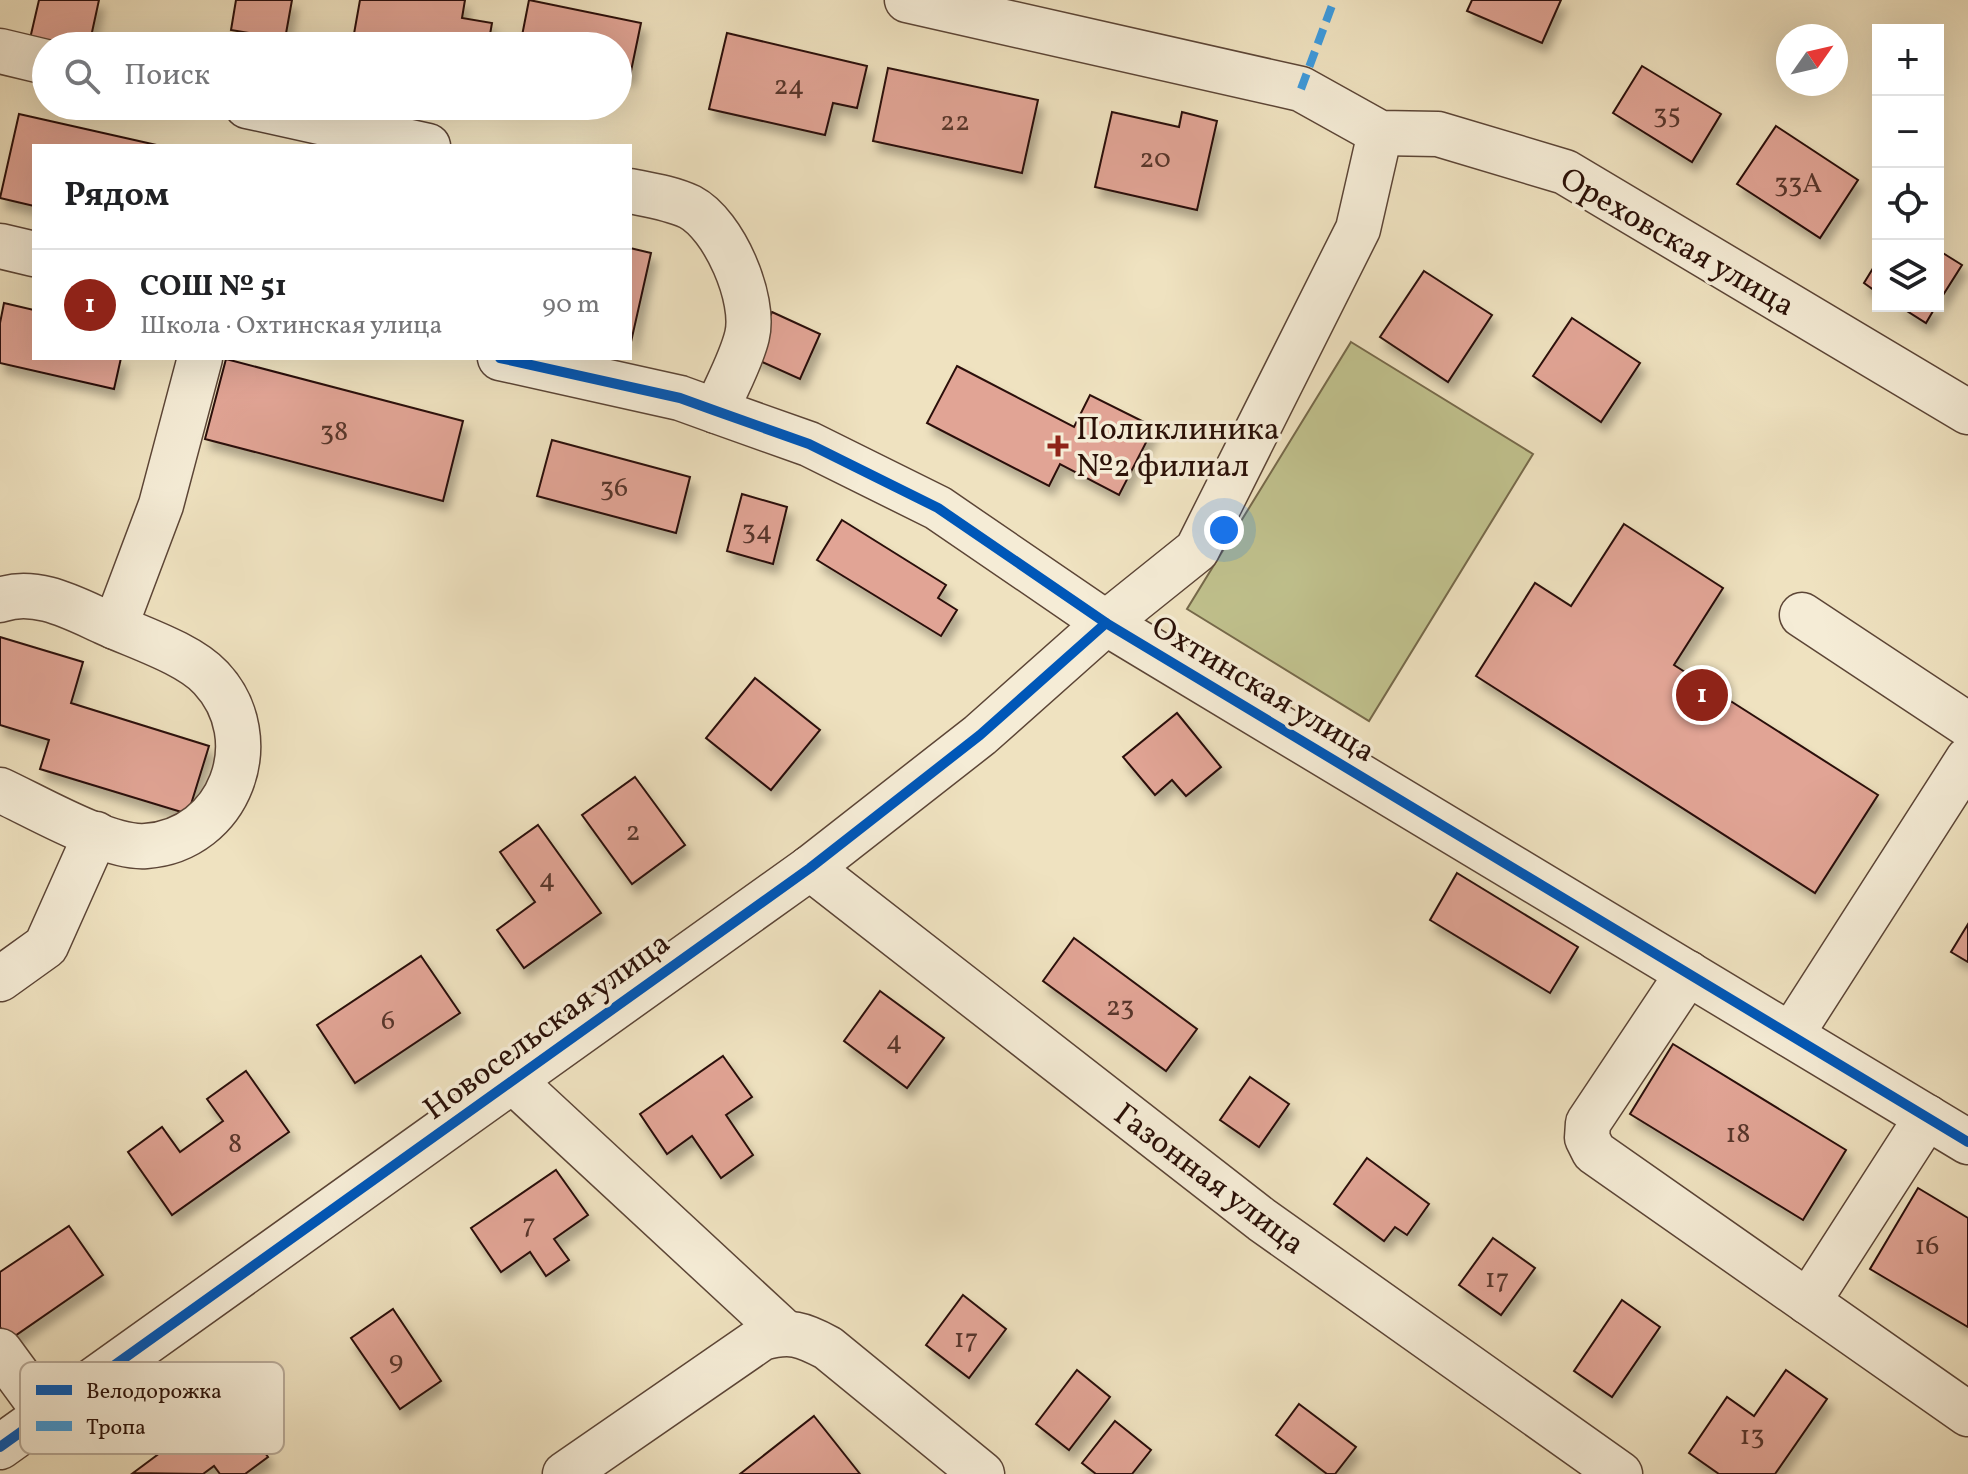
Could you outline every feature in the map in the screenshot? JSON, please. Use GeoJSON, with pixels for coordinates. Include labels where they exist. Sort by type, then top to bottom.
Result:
{"type":"FeatureCollection","features":[{"type":"Feature","properties":{"kind":"street","name":"Ореховская улица"},"geometry":{"type":"LineString","coordinates":[[907,0],[1301,89],[1380,133],[1438,134],[1565,172],[1968,412]]}},
{"type":"Feature","properties":{"kind":"street"},"geometry":{"type":"LineString","coordinates":[[0,51],[32,59]]}},
{"type":"Feature","properties":{"kind":"street"},"geometry":{"type":"LineString","coordinates":[[310,120],[419,144]]}},
{"type":"Feature","properties":{"kind":"street","name":"Новосельская улица"},"geometry":{"type":"LineString","coordinates":[[121,1362],[810,868],[980,735],[1106,623],[1197,550],[1358,229],[1380,133]]}},
{"type":"Feature","properties":{"kind":"street"},"geometry":{"type":"LineString","coordinates":[[632,191],[692,208],[719,234],[739,275],[750,316],[747,338],[716,411]]}},
{"type":"Feature","properties":{"kind":"street"},"geometry":{"type":"LineString","coordinates":[[0,246],[32,254]]}},
{"type":"Feature","properties":{"kind":"street"},"geometry":{"type":"LineString","coordinates":[[115,627],[161,505],[199,360]]}},
{"type":"Feature","properties":{"kind":"street","name":"Охтинская улица"},"geometry":{"type":"LineString","coordinates":[[509,360],[680,398],[809,444],[938,508],[1106,623],[1968,1142]]}},
{"type":"Feature","properties":{"kind":"street"},"geometry":{"type":"LineString","coordinates":[[0,600],[38,597],[69,606],[184,658],[211,677],[229,704],[239,735],[238,767],[226,797],[205,822],[177,839],[146,846],[113,842],[0,790]]}},
{"type":"Feature","properties":{"kind":"street"},"geometry":{"type":"LineString","coordinates":[[1802,615],[1968,725]]}},
{"type":"Feature","properties":{"kind":"street"},"geometry":{"type":"LineString","coordinates":[[1791,1035],[1968,759]]}},
{"type":"Feature","properties":{"kind":"street"},"geometry":{"type":"LineString","coordinates":[[0,979],[46,946],[96,834]]}},
{"type":"Feature","properties":{"kind":"street","name":"Газонная улица"},"geometry":{"type":"LineString","coordinates":[[810,868],[1262,1220],[1620,1474]]}},
{"type":"Feature","properties":{"kind":"street"},"geometry":{"type":"LineString","coordinates":[[1688,973],[1588,1123],[1587,1138],[1594,1152],[1968,1414]]}},
{"type":"Feature","properties":{"kind":"street"},"geometry":{"type":"LineString","coordinates":[[513,1081],[784,1332]]}},
{"type":"Feature","properties":{"kind":"street"},"geometry":{"type":"LineString","coordinates":[[1808,1302],[1927,1117]]}},
{"type":"Feature","properties":{"kind":"street"},"geometry":{"type":"LineString","coordinates":[[565,1474],[762,1338],[784,1332],[806,1336],[828,1348],[982,1474]]}},
{"type":"Feature","properties":{"kind":"street"},"geometry":{"type":"LineString","coordinates":[[0,1351],[20,1378]]}},
{"type":"Feature","properties":{"kind":"street","name":"Новосельская улица"},"geometry":{"type":"LineString","coordinates":[[0,1447],[20,1433]]}},
{"type":"Feature","properties":{"kind":"green space"},"geometry":{"type":"Polygon","coordinates":[[[1351,342],[1533,454],[1369,721],[1187,609],[1351,342]]]}},
{"type":"Feature","properties":{"kind":"building"},"geometry":{"type":"Polygon","coordinates":[[[39,0],[99,0],[92,32],[32,32],[32,43],[29,43],[39,0]]]}},
{"type":"Feature","properties":{"kind":"building"},"geometry":{"type":"Polygon","coordinates":[[[236,0],[292,0],[286,32],[231,30],[236,0]]]}},
{"type":"Feature","properties":{"kind":"building"},"geometry":{"type":"Polygon","coordinates":[[[360,0],[465,0],[462,18],[492,23],[490,32],[354,32],[360,0]]]}},
{"type":"Feature","properties":{"kind":"building"},"geometry":{"type":"Polygon","coordinates":[[[529,0],[641,23],[632,66],[632,32],[523,32],[529,0]]]}},
{"type":"Feature","properties":{"kind":"building"},"geometry":{"type":"Polygon","coordinates":[[[1472,0],[1561,0],[1542,43],[1467,11],[1472,0]]]}},
{"type":"Feature","properties":{"kind":"building"},"geometry":{"type":"Polygon","coordinates":[[[727,33],[867,66],[857,108],[833,103],[825,135],[709,109],[727,33]]]}},
{"type":"Feature","properties":{"kind":"building"},"geometry":{"type":"Polygon","coordinates":[[[1642,66],[1721,114],[1692,162],[1613,113],[1642,66]]]}},
{"type":"Feature","properties":{"kind":"building"},"geometry":{"type":"Polygon","coordinates":[[[888,68],[1038,100],[1022,173],[873,141],[888,68]]]}},
{"type":"Feature","properties":{"kind":"building"},"geometry":{"type":"Polygon","coordinates":[[[1112,112],[1179,127],[1182,112],[1217,121],[1197,210],[1095,187],[1112,112]]]}},
{"type":"Feature","properties":{"kind":"building"},"geometry":{"type":"Polygon","coordinates":[[[19,114],[32,117],[32,120],[46,120],[152,144],[32,144],[32,206],[0,198],[19,114]]]}},
{"type":"Feature","properties":{"kind":"building"},"geometry":{"type":"Polygon","coordinates":[[[1776,126],[1858,180],[1820,238],[1737,184],[1776,126]]]}},
{"type":"Feature","properties":{"kind":"building"},"geometry":{"type":"Polygon","coordinates":[[[632,248],[651,253],[632,338],[632,248]]]}},
{"type":"Feature","properties":{"kind":"building"},"geometry":{"type":"Polygon","coordinates":[[[1944,254],[1962,265],[1944,294],[1944,254]]]}},
{"type":"Feature","properties":{"kind":"building"},"geometry":{"type":"Polygon","coordinates":[[[1872,270],[1872,289],[1864,283],[1872,270]]]}},
{"type":"Feature","properties":{"kind":"building"},"geometry":{"type":"Polygon","coordinates":[[[1424,271],[1492,315],[1448,382],[1380,337],[1424,271]]]}},
{"type":"Feature","properties":{"kind":"building"},"geometry":{"type":"Polygon","coordinates":[[[4,303],[32,310],[32,360],[121,360],[114,389],[0,363],[0,323],[4,303]]]}},
{"type":"Feature","properties":{"kind":"building"},"geometry":{"type":"Polygon","coordinates":[[[772,312],[820,334],[800,379],[751,357],[772,312]]]}},
{"type":"Feature","properties":{"kind":"building"},"geometry":{"type":"Polygon","coordinates":[[[1909,312],[1932,312],[1926,323],[1909,312]]]}},
{"type":"Feature","properties":{"kind":"building"},"geometry":{"type":"Polygon","coordinates":[[[1572,318],[1640,363],[1601,422],[1533,376],[1572,318]]]}},
{"type":"Feature","properties":{"kind":"building"},"geometry":{"type":"Polygon","coordinates":[[[226,360],[463,421],[443,501],[205,439],[226,360]]]}},
{"type":"Feature","properties":{"kind":"building","name":"Поликлиника №2 филиал"},"geometry":{"type":"Polygon","coordinates":[[[957,366],[1074,427],[1090,395],[1154,427],[1119,495],[1060,464],[1049,486],[927,423],[957,366]]]}},
{"type":"Feature","properties":{"kind":"building"},"geometry":{"type":"Polygon","coordinates":[[[552,440],[690,477],[676,533],[537,496],[552,440]]]}},
{"type":"Feature","properties":{"kind":"building"},"geometry":{"type":"Polygon","coordinates":[[[742,494],[787,507],[773,564],[727,551],[742,494]]]}},
{"type":"Feature","properties":{"kind":"building"},"geometry":{"type":"Polygon","coordinates":[[[842,520],[946,585],[938,598],[957,610],[941,636],[817,560],[842,520]]]}},
{"type":"Feature","properties":{"kind":"building"},"geometry":{"type":"Polygon","coordinates":[[[1624,524],[1723,588],[1674,665],[1878,795],[1815,893],[1476,676],[1535,583],[1571,606],[1624,524]]]}},
{"type":"Feature","properties":{"kind":"building"},"geometry":{"type":"Polygon","coordinates":[[[0,637],[83,662],[71,703],[209,746],[188,814],[40,769],[49,740],[0,725],[0,637]]]}},
{"type":"Feature","properties":{"kind":"building"},"geometry":{"type":"Polygon","coordinates":[[[755,678],[820,730],[771,790],[706,738],[755,678]]]}},
{"type":"Feature","properties":{"kind":"building"},"geometry":{"type":"Polygon","coordinates":[[[1177,713],[1221,767],[1186,796],[1172,780],[1155,795],[1123,757],[1177,713]]]}},
{"type":"Feature","properties":{"kind":"building"},"geometry":{"type":"Polygon","coordinates":[[[635,777],[685,845],[632,884],[582,815],[635,777]]]}},
{"type":"Feature","properties":{"kind":"building"},"geometry":{"type":"Polygon","coordinates":[[[538,825],[601,913],[524,968],[497,930],[535,902],[500,852],[538,825]]]}},
{"type":"Feature","properties":{"kind":"building"},"geometry":{"type":"Polygon","coordinates":[[[1457,873],[1578,947],[1550,993],[1430,920],[1457,873]]]}},
{"type":"Feature","properties":{"kind":"building"},"geometry":{"type":"Polygon","coordinates":[[[1968,924],[1968,962],[1951,952],[1968,924]]]}},
{"type":"Feature","properties":{"kind":"building"},"geometry":{"type":"Polygon","coordinates":[[[1074,938],[1197,1029],[1166,1071],[1043,981],[1074,938]]]}},
{"type":"Feature","properties":{"kind":"building"},"geometry":{"type":"Polygon","coordinates":[[[421,956],[460,1013],[355,1083],[317,1025],[421,956]]]}},
{"type":"Feature","properties":{"kind":"building"},"geometry":{"type":"Polygon","coordinates":[[[880,991],[944,1038],[907,1088],[844,1041],[880,991]]]}},
{"type":"Feature","properties":{"kind":"building"},"geometry":{"type":"Polygon","coordinates":[[[1673,1044],[1846,1150],[1803,1220],[1630,1114],[1673,1044]]]}},
{"type":"Feature","properties":{"kind":"building"},"geometry":{"type":"Polygon","coordinates":[[[723,1056],[752,1097],[726,1115],[753,1155],[721,1178],[692,1136],[667,1154],[640,1114],[723,1056]]]}},
{"type":"Feature","properties":{"kind":"building"},"geometry":{"type":"Polygon","coordinates":[[[246,1071],[289,1132],[172,1215],[128,1152],[162,1127],[180,1152],[223,1121],[207,1099],[246,1071]]]}},
{"type":"Feature","properties":{"kind":"building"},"geometry":{"type":"Polygon","coordinates":[[[1250,1077],[1289,1104],[1259,1147],[1220,1120],[1250,1077]]]}},
{"type":"Feature","properties":{"kind":"building"},"geometry":{"type":"Polygon","coordinates":[[[1367,1158],[1429,1204],[1407,1235],[1395,1227],[1384,1241],[1334,1204],[1367,1158]]]}},
{"type":"Feature","properties":{"kind":"building"},"geometry":{"type":"Polygon","coordinates":[[[556,1170],[588,1215],[554,1239],[569,1260],[546,1276],[530,1252],[501,1272],[471,1228],[556,1170]]]}},
{"type":"Feature","properties":{"kind":"building"},"geometry":{"type":"Polygon","coordinates":[[[1918,1188],[1968,1218],[1968,1327],[1870,1269],[1918,1188]]]}},
{"type":"Feature","properties":{"kind":"building"},"geometry":{"type":"Polygon","coordinates":[[[69,1226],[103,1275],[9,1340],[0,1327],[0,1272],[69,1226]]]}},
{"type":"Feature","properties":{"kind":"building"},"geometry":{"type":"Polygon","coordinates":[[[1493,1238],[1535,1268],[1501,1315],[1459,1285],[1493,1238]]]}},
{"type":"Feature","properties":{"kind":"building"},"geometry":{"type":"Polygon","coordinates":[[[963,1295],[1006,1329],[969,1378],[926,1345],[963,1295]]]}},
{"type":"Feature","properties":{"kind":"building"},"geometry":{"type":"Polygon","coordinates":[[[1622,1300],[1660,1327],[1612,1397],[1574,1371],[1622,1300]]]}},
{"type":"Feature","properties":{"kind":"building"},"geometry":{"type":"Polygon","coordinates":[[[393,1309],[441,1381],[400,1409],[351,1338],[393,1309]]]}},
{"type":"Feature","properties":{"kind":"building"},"geometry":{"type":"Polygon","coordinates":[[[1077,1370],[1110,1397],[1069,1450],[1036,1424],[1077,1370]]]}},
{"type":"Feature","properties":{"kind":"building"},"geometry":{"type":"Polygon","coordinates":[[[1786,1370],[1827,1399],[1775,1474],[1719,1474],[1689,1453],[1727,1397],[1754,1416],[1786,1370]]]}},
{"type":"Feature","properties":{"kind":"building"},"geometry":{"type":"Polygon","coordinates":[[[1299,1404],[1356,1447],[1335,1474],[1327,1474],[1276,1435],[1299,1404]]]}},
{"type":"Feature","properties":{"kind":"building"},"geometry":{"type":"Polygon","coordinates":[[[814,1416],[860,1474],[740,1474],[814,1416]]]}},
{"type":"Feature","properties":{"kind":"building"},"geometry":{"type":"Polygon","coordinates":[[[1115,1421],[1151,1450],[1132,1474],[1096,1474],[1082,1463],[1115,1421]]]}},
{"type":"Feature","properties":{"kind":"building"},"geometry":{"type":"Polygon","coordinates":[[[159,1454],[266,1454],[268,1457],[245,1474],[220,1474],[214,1466],[203,1474],[133,1473],[159,1454]]]}},
{"type":"Feature","properties":{"kind":"marked path"},"geometry":{"type":"LineString","coordinates":[[1301,89],[1334,0]]}},
{"type":"Feature","properties":{"kind":"cycle path"},"geometry":{"type":"LineString","coordinates":[[509,360],[680,398],[809,444],[938,508],[1106,623],[1968,1142]]}},
{"type":"Feature","properties":{"kind":"cycle path"},"geometry":{"type":"LineString","coordinates":[[119,1362],[810,868],[980,735],[1106,623]]}},
{"type":"Feature","properties":{"kind":"cycle path"},"geometry":{"type":"LineString","coordinates":[[0,1447],[20,1433]]}},
{"type":"Feature","properties":{"kind":"place","name":"Поликлиника №2 филиал"},"geometry":{"type":"Point","coordinates":[1058,446]}},
{"type":"Feature","properties":{"kind":"place","name":"СОШ № 51"},"geometry":{"type":"Point","coordinates":[1702,695]}}]}
